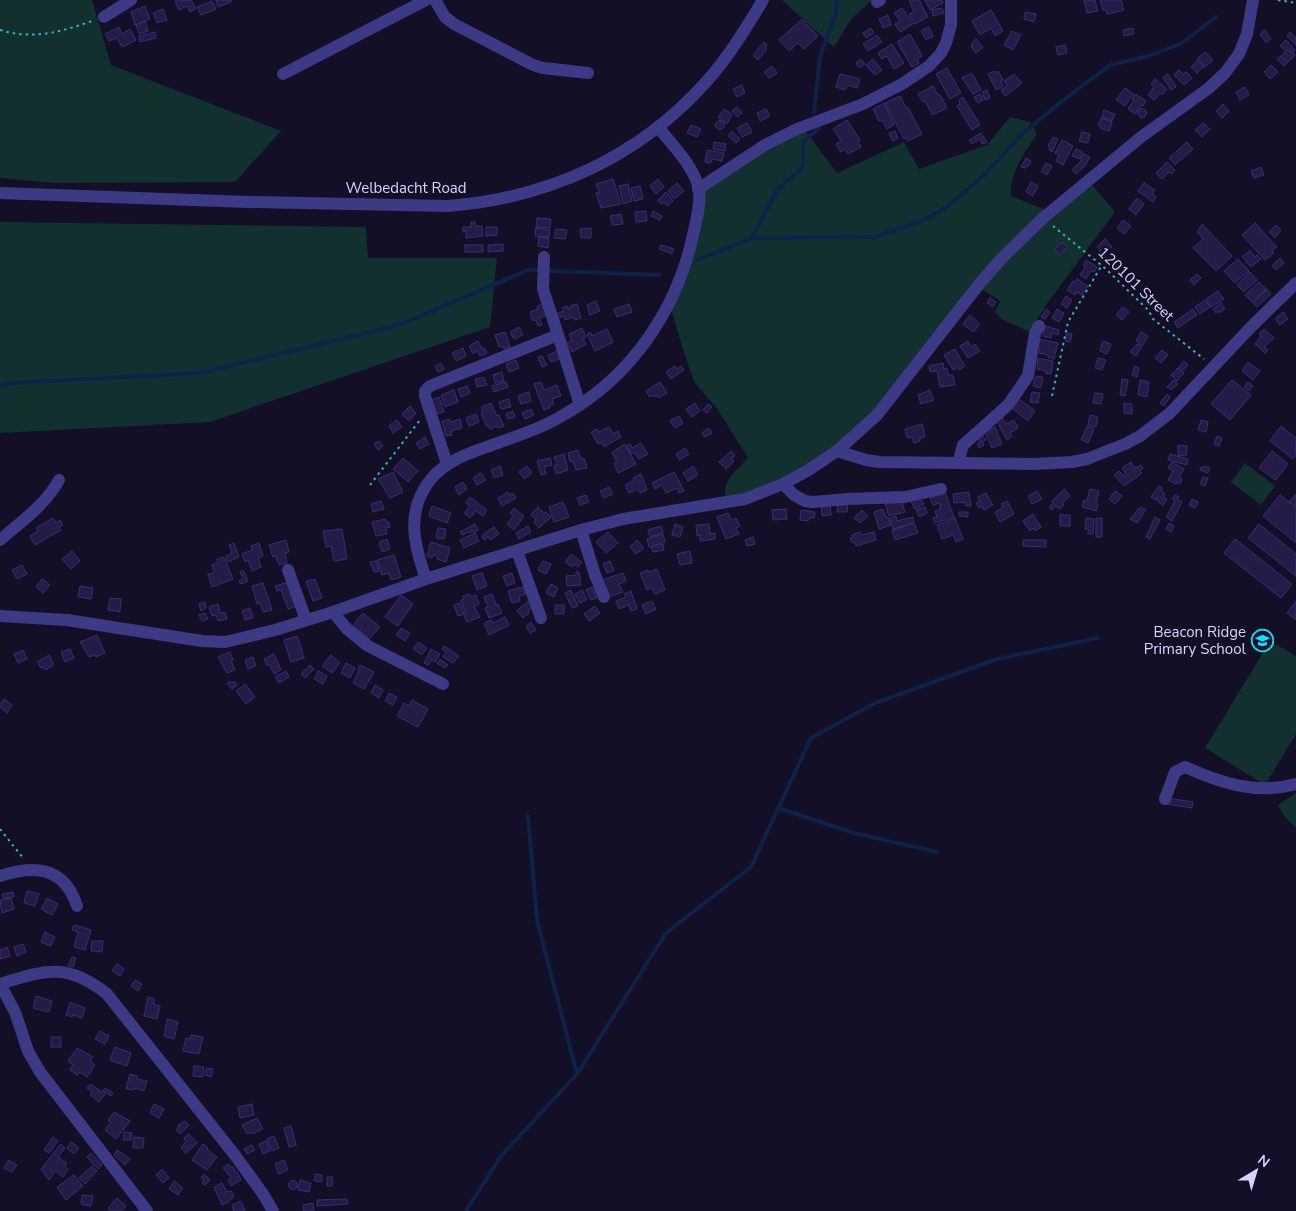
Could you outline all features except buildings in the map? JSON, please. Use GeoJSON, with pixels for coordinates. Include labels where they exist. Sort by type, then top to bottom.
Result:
{"type":"FeatureCollection","features":[{"type":"Feature","properties":{"kind":"street"},"geometry":{"type":"LineString","coordinates":[[104,17],[131,0]]}},
{"type":"Feature","properties":{"kind":"street"},"geometry":{"type":"LineString","coordinates":[[284,74],[426,0]]}},
{"type":"Feature","properties":{"kind":"street"},"geometry":{"type":"LineString","coordinates":[[434,0],[445,17],[454,24],[534,65],[543,68],[588,73]]}},
{"type":"Feature","properties":{"kind":"street","name":"Welbedacht Road"},"geometry":{"type":"LineString","coordinates":[[0,193],[448,206],[474,204],[522,194],[567,180],[589,170],[658,127],[687,103],[707,81],[723,61],[762,0]]}},
{"type":"Feature","properties":{"kind":"street"},"geometry":{"type":"LineString","coordinates":[[698,189],[765,145],[797,129],[864,104],[902,84],[925,69],[941,53],[946,42],[951,26],[951,0]]}},
{"type":"Feature","properties":{"kind":"street"},"geometry":{"type":"LineString","coordinates":[[0,616],[67,620],[225,642],[332,612],[426,579],[581,530],[623,519],[744,499],[783,484],[837,451],[877,415],[980,283],[1003,257],[1043,218],[1141,137],[1209,88],[1225,73],[1233,64],[1247,34],[1253,0]]}},
{"type":"Feature","properties":{"kind":"street"},"geometry":{"type":"LineString","coordinates":[[426,579],[416,547],[414,517],[418,502],[426,486],[436,474],[460,456],[544,426],[580,405],[604,386],[638,353],[670,301],[682,275],[691,242],[698,209],[698,189],[689,168],[658,127]]}},
{"type":"Feature","properties":{"kind":"street"},"geometry":{"type":"LineString","coordinates":[[544,267],[543,289],[580,405]]}},
{"type":"Feature","properties":{"kind":"street"},"geometry":{"type":"LineString","coordinates":[[837,451],[879,462],[958,464],[1056,464],[1087,459],[1105,453],[1140,436],[1170,413],[1213,366],[1296,283]]}},
{"type":"Feature","properties":{"kind":"street"},"geometry":{"type":"LineString","coordinates":[[958,464],[963,445],[1008,405],[1028,376],[1038,326]]}},
{"type":"Feature","properties":{"kind":"street"},"geometry":{"type":"LineString","coordinates":[[447,464],[424,393],[430,386],[558,335]]}},
{"type":"Feature","properties":{"kind":"street"},"geometry":{"type":"LineString","coordinates":[[0,540],[54,490],[59,480]]}},
{"type":"Feature","properties":{"kind":"street"},"geometry":{"type":"LineString","coordinates":[[783,484],[794,495],[805,501],[814,502],[905,497],[940,489]]}},
{"type":"Feature","properties":{"kind":"street"},"geometry":{"type":"LineString","coordinates":[[581,530],[604,597]]}},
{"type":"Feature","properties":{"kind":"street"},"geometry":{"type":"LineString","coordinates":[[518,551],[541,618]]}},
{"type":"Feature","properties":{"kind":"street"},"geometry":{"type":"LineString","coordinates":[[288,570],[306,620]]}},
{"type":"Feature","properties":{"kind":"street"},"geometry":{"type":"LineString","coordinates":[[332,612],[347,629],[368,646],[443,684]]}},
{"type":"Feature","properties":{"kind":"street"},"geometry":{"type":"LineString","coordinates":[[1166,799],[1175,772],[1185,767],[1242,788],[1266,790],[1296,784]]}},
{"type":"Feature","properties":{"kind":"street"},"geometry":{"type":"LineString","coordinates":[[0,876],[17,870],[37,869],[58,876],[74,896],[77,906]]}},
{"type":"Feature","properties":{"kind":"street"},"geometry":{"type":"LineString","coordinates":[[147,1211],[33,1061],[15,1012],[0,984],[34,973],[54,971],[69,973],[82,978],[108,994],[234,1154],[263,1194],[272,1211]]}},
{"type":"Feature","properties":{"kind":"path"},"geometry":{"type":"LineString","coordinates":[[1278,0],[1296,3]]}},
{"type":"Feature","properties":{"kind":"path"},"geometry":{"type":"LineString","coordinates":[[0,30],[14,34],[39,35],[60,32],[104,17]]}},
{"type":"Feature","properties":{"kind":"path","name":"120101 Street"},"geometry":{"type":"LineString","coordinates":[[1043,218],[1102,265],[1149,311],[1153,319],[1213,366]]}},
{"type":"Feature","properties":{"kind":"path"},"geometry":{"type":"LineString","coordinates":[[1052,396],[1068,322],[1102,265]]}},
{"type":"Feature","properties":{"kind":"path"},"geometry":{"type":"LineString","coordinates":[[370,485],[428,409]]}},
{"type":"Feature","properties":{"kind":"path"},"geometry":{"type":"LineString","coordinates":[[0,829],[19,852],[26,870]]}},
{"type":"Feature","properties":{"kind":"green space"},"geometry":{"type":"Polygon","coordinates":[[[0,0],[92,0],[111,65],[281,131],[235,182],[53,183],[0,178],[0,0]]]}},
{"type":"Feature","properties":{"kind":"green space"},"geometry":{"type":"Polygon","coordinates":[[[782,0],[871,1],[851,19],[834,47],[782,0]]]}},
{"type":"Feature","properties":{"kind":"green space"},"geometry":{"type":"Polygon","coordinates":[[[1010,117],[1030,122],[1037,134],[1015,171],[1011,196],[1051,212],[1088,180],[1115,212],[1046,305],[1030,332],[1002,319],[995,312],[1000,301],[978,287],[837,453],[727,503],[725,489],[727,483],[733,473],[748,458],[718,410],[695,383],[670,306],[699,190],[804,129],[837,173],[904,142],[919,169],[987,145],[1010,117]]]}},
{"type":"Feature","properties":{"kind":"green space"},"geometry":{"type":"Polygon","coordinates":[[[0,222],[366,227],[368,258],[497,258],[490,327],[210,422],[0,433],[0,222]]]}},
{"type":"Feature","properties":{"kind":"green space"},"geometry":{"type":"Polygon","coordinates":[[[1245,463],[1275,486],[1261,505],[1231,482],[1245,463]]]}},
{"type":"Feature","properties":{"kind":"green space"},"geometry":{"type":"Polygon","coordinates":[[[1270,641],[1296,656],[1296,734],[1265,785],[1205,748],[1270,641]]]}},
{"type":"Feature","properties":{"kind":"green space"},"geometry":{"type":"Polygon","coordinates":[[[1296,793],[1296,828],[1284,816],[1278,805],[1296,793]]]}},
{"type":"Feature","properties":{"kind":"waterway"},"geometry":{"type":"LineString","coordinates":[[814,112],[820,57],[836,13],[837,0]]}},
{"type":"Feature","properties":{"kind":"waterway"},"geometry":{"type":"LineString","coordinates":[[752,238],[876,237],[926,219],[948,206],[983,176],[1021,135],[1110,65],[1149,56],[1182,43],[1216,17]]}},
{"type":"Feature","properties":{"kind":"waterway"},"geometry":{"type":"LineString","coordinates":[[697,260],[752,238],[777,190],[803,167],[803,142],[819,128]]}},
{"type":"Feature","properties":{"kind":"waterway"},"geometry":{"type":"LineString","coordinates":[[0,386],[11,383],[202,373],[402,324],[528,270],[659,275]]}},
{"type":"Feature","properties":{"kind":"waterway"},"geometry":{"type":"LineString","coordinates":[[466,1211],[501,1156],[577,1074],[666,933],[751,867],[811,738],[875,703],[997,659],[1098,638]]}},
{"type":"Feature","properties":{"kind":"waterway"},"geometry":{"type":"LineString","coordinates":[[778,808],[854,833],[937,852]]}},
{"type":"Feature","properties":{"kind":"waterway"},"geometry":{"type":"LineString","coordinates":[[528,816],[537,920],[577,1074]]}},
{"type":"Feature","properties":{"kind":"place","name":"Beacon Ridge Primary School"},"geometry":{"type":"Point","coordinates":[1262,641]}}]}
